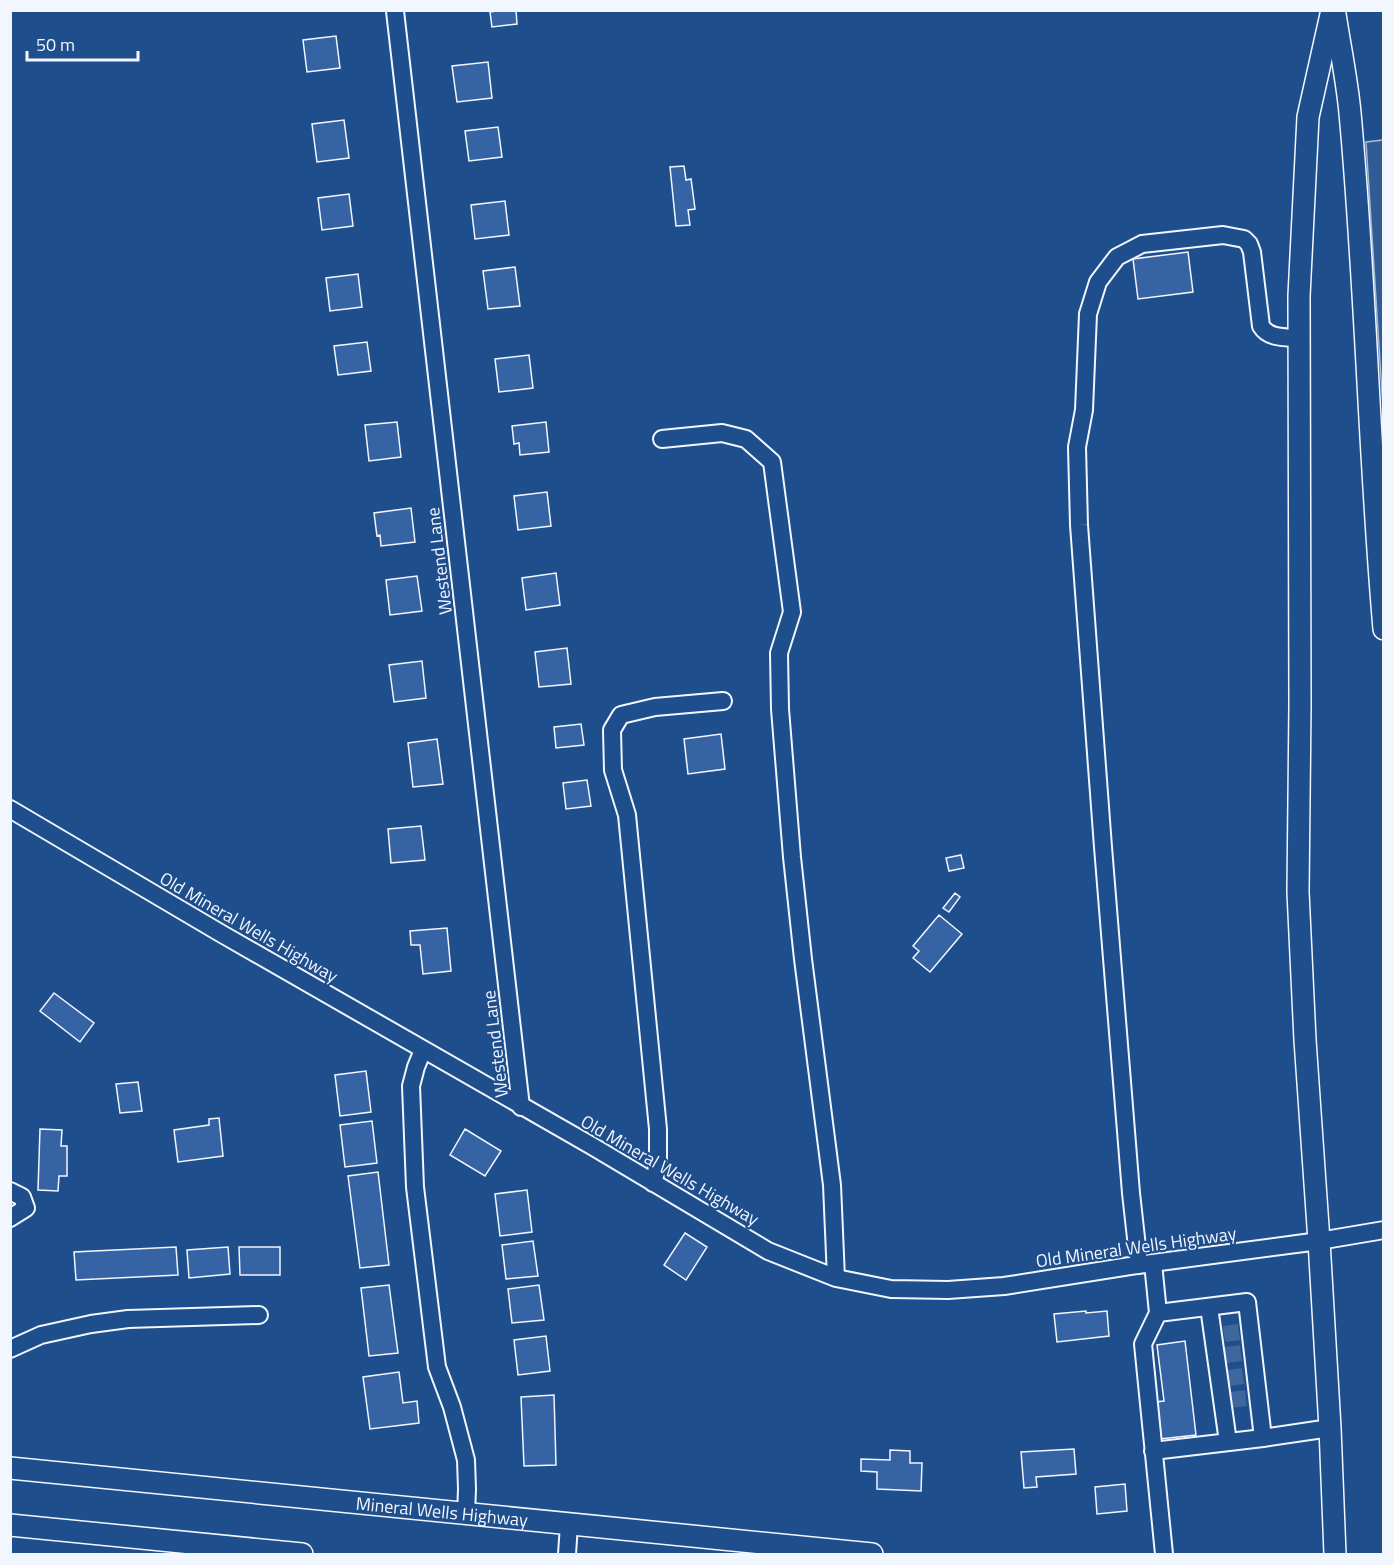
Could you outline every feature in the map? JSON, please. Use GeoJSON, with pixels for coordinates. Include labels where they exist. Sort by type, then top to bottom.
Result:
{"type":"FeatureCollection","features":[{"type":"Feature","properties":{"kind":"main road"},"geometry":{"type":"LineString","coordinates":[[1333,10],[1308,117],[1299,296],[1299,892],[1305,1040],[1320,1241],[1335,1550]]}},
{"type":"Feature","properties":{"kind":"main road"},"geometry":{"type":"LineString","coordinates":[[1333,10],[1350,111],[1363,270],[1383,629]]}},
{"type":"Feature","properties":{"kind":"main road","name":"Mineral Wells Highway"},"geometry":{"type":"LineString","coordinates":[[10,1468],[872,1554]]}},
{"type":"Feature","properties":{"kind":"main road"},"geometry":{"type":"LineString","coordinates":[[10,1526],[302,1554]]}},
{"type":"Feature","properties":{"kind":"street","name":"Westend Lane"},"geometry":{"type":"LineString","coordinates":[[395,11],[521,1107]]}},
{"type":"Feature","properties":{"kind":"street"},"geometry":{"type":"LineString","coordinates":[[1164,1554],[1143,1344],[1158,1313],[1131,1193],[1079,525],[1077,447],[1084,410],[1088,314],[1098,282],[1118,257],[1142,244],[1223,235],[1244,239],[1249,244],[1252,252],[1261,326],[1265,333],[1299,338]]}},
{"type":"Feature","properties":{"kind":"street"},"geometry":{"type":"LineString","coordinates":[[662,439],[722,433],[746,439],[772,462],[792,612],[779,653],[780,709],[802,959],[832,1185],[836,1278]]}},
{"type":"Feature","properties":{"kind":"street"},"geometry":{"type":"LineString","coordinates":[[653,1183],[658,1165],[657,1118],[627,815],[613,770],[612,730],[621,715],[655,707],[723,701]]}},
{"type":"Feature","properties":{"kind":"street","name":"Old Mineral Wells Highway"},"geometry":{"type":"LineString","coordinates":[[10,809],[521,1107],[592,1146],[768,1251],[836,1278],[891,1289],[948,1290],[1004,1286],[1383,1230]]}},
{"type":"Feature","properties":{"kind":"street"},"geometry":{"type":"LineString","coordinates":[[423,1050],[411,1086],[415,1187],[436,1367],[452,1407],[466,1460],[466,1514]]}},
{"type":"Feature","properties":{"kind":"street"},"geometry":{"type":"LineString","coordinates":[[10,1191],[22,1197],[26,1208],[10,1218]]}},
{"type":"Feature","properties":{"kind":"street"},"geometry":{"type":"LineString","coordinates":[[1158,1313],[1247,1302],[1232,1333],[1236,1377],[1226,1401],[1228,1442]]}},
{"type":"Feature","properties":{"kind":"street"},"geometry":{"type":"LineString","coordinates":[[1209,1307],[1232,1333],[1236,1377],[1253,1398],[1263,1438]]}},
{"type":"Feature","properties":{"kind":"street"},"geometry":{"type":"LineString","coordinates":[[10,1349],[41,1335],[128,1318],[259,1315]]}},
{"type":"Feature","properties":{"kind":"street"},"geometry":{"type":"LineString","coordinates":[[1153,1451],[1330,1428]]}},
{"type":"Feature","properties":{"kind":"street"},"geometry":{"type":"LineString","coordinates":[[567,1554],[570,1525]]}},
{"type":"Feature","properties":{"kind":"shaded area"},"geometry":{"type":"Polygon","coordinates":[[[1384,140],[1383,409],[1366,142],[1384,140]]]}},
{"type":"Feature","properties":{"kind":"building"},"geometry":{"type":"Polygon","coordinates":[[[516,10],[517,24],[492,27],[490,12],[516,10]]]}},
{"type":"Feature","properties":{"kind":"building"},"geometry":{"type":"Polygon","coordinates":[[[336,36],[340,68],[307,72],[303,40],[336,36]]]}},
{"type":"Feature","properties":{"kind":"building"},"geometry":{"type":"Polygon","coordinates":[[[488,62],[492,98],[457,102],[452,66],[488,62]]]}},
{"type":"Feature","properties":{"kind":"building"},"geometry":{"type":"Polygon","coordinates":[[[344,120],[349,158],[317,162],[312,124],[344,120]]]}},
{"type":"Feature","properties":{"kind":"building"},"geometry":{"type":"Polygon","coordinates":[[[498,127],[502,157],[469,161],[465,131],[498,127]]]}},
{"type":"Feature","properties":{"kind":"building"},"geometry":{"type":"Polygon","coordinates":[[[684,166],[686,180],[691,179],[695,209],[688,210],[690,225],[676,226],[670,167],[684,166]]]}},
{"type":"Feature","properties":{"kind":"building"},"geometry":{"type":"Polygon","coordinates":[[[349,194],[353,226],[322,230],[318,198],[349,194]]]}},
{"type":"Feature","properties":{"kind":"building"},"geometry":{"type":"Polygon","coordinates":[[[505,201],[509,235],[475,239],[471,205],[505,201]]]}},
{"type":"Feature","properties":{"kind":"building"},"geometry":{"type":"Polygon","coordinates":[[[1188,252],[1193,292],[1138,299],[1133,259],[1188,252]]]}},
{"type":"Feature","properties":{"kind":"building"},"geometry":{"type":"Polygon","coordinates":[[[515,267],[520,306],[488,309],[483,271],[515,267]]]}},
{"type":"Feature","properties":{"kind":"building"},"geometry":{"type":"Polygon","coordinates":[[[358,274],[362,307],[330,311],[326,278],[358,274]]]}},
{"type":"Feature","properties":{"kind":"building"},"geometry":{"type":"Polygon","coordinates":[[[367,342],[371,371],[338,375],[334,346],[367,342]]]}},
{"type":"Feature","properties":{"kind":"building"},"geometry":{"type":"Polygon","coordinates":[[[529,355],[533,388],[499,392],[495,359],[529,355]]]}},
{"type":"Feature","properties":{"kind":"building"},"geometry":{"type":"Polygon","coordinates":[[[397,422],[401,457],[369,461],[365,425],[397,422]]]}},
{"type":"Feature","properties":{"kind":"building"},"geometry":{"type":"Polygon","coordinates":[[[546,422],[549,452],[520,455],[519,443],[514,444],[512,426],[546,422]]]}},
{"type":"Feature","properties":{"kind":"building"},"geometry":{"type":"Polygon","coordinates":[[[547,492],[551,526],[518,530],[514,496],[547,492]]]}},
{"type":"Feature","properties":{"kind":"building"},"geometry":{"type":"Polygon","coordinates":[[[411,508],[415,542],[381,546],[380,535],[377,536],[374,513],[411,508]]]}},
{"type":"Feature","properties":{"kind":"building"},"geometry":{"type":"Polygon","coordinates":[[[556,573],[560,605],[526,610],[522,578],[556,573]]]}},
{"type":"Feature","properties":{"kind":"building"},"geometry":{"type":"Polygon","coordinates":[[[417,576],[422,611],[390,615],[386,580],[417,576]]]}},
{"type":"Feature","properties":{"kind":"building"},"geometry":{"type":"Polygon","coordinates":[[[567,648],[571,684],[539,687],[535,652],[567,648]]]}},
{"type":"Feature","properties":{"kind":"building"},"geometry":{"type":"Polygon","coordinates":[[[422,661],[426,698],[394,702],[389,665],[422,661]]]}},
{"type":"Feature","properties":{"kind":"building"},"geometry":{"type":"Polygon","coordinates":[[[581,724],[584,745],[556,748],[554,727],[581,724]]]}},
{"type":"Feature","properties":{"kind":"building"},"geometry":{"type":"Polygon","coordinates":[[[721,734],[725,769],[688,774],[684,739],[721,734]]]}},
{"type":"Feature","properties":{"kind":"building"},"geometry":{"type":"Polygon","coordinates":[[[437,739],[443,784],[413,787],[408,743],[437,739]]]}},
{"type":"Feature","properties":{"kind":"building"},"geometry":{"type":"Polygon","coordinates":[[[587,780],[591,806],[566,809],[563,783],[587,780]]]}},
{"type":"Feature","properties":{"kind":"building"},"geometry":{"type":"Polygon","coordinates":[[[421,826],[425,860],[391,863],[388,829],[421,826]]]}},
{"type":"Feature","properties":{"kind":"building"},"geometry":{"type":"Polygon","coordinates":[[[961,855],[964,868],[949,871],[946,858],[961,855]]]}},
{"type":"Feature","properties":{"kind":"building"},"geometry":{"type":"Polygon","coordinates":[[[955,893],[960,897],[949,912],[943,908],[955,893]]]}},
{"type":"Feature","properties":{"kind":"building"},"geometry":{"type":"Polygon","coordinates":[[[939,915],[962,934],[930,972],[913,958],[919,951],[913,946],[939,915]]]}},
{"type":"Feature","properties":{"kind":"building"},"geometry":{"type":"Polygon","coordinates":[[[447,928],[451,971],[423,974],[420,945],[411,945],[410,931],[447,928]]]}},
{"type":"Feature","properties":{"kind":"building"},"geometry":{"type":"Polygon","coordinates":[[[54,993],[94,1023],[80,1042],[40,1011],[54,993]]]}},
{"type":"Feature","properties":{"kind":"building"},"geometry":{"type":"Polygon","coordinates":[[[366,1071],[371,1112],[340,1116],[335,1075],[366,1071]]]}},
{"type":"Feature","properties":{"kind":"building"},"geometry":{"type":"Polygon","coordinates":[[[138,1082],[142,1111],[120,1113],[116,1084],[138,1082]]]}},
{"type":"Feature","properties":{"kind":"building"},"geometry":{"type":"Polygon","coordinates":[[[219,1118],[223,1156],[178,1162],[174,1130],[209,1125],[209,1119],[219,1118]]]}},
{"type":"Feature","properties":{"kind":"building"},"geometry":{"type":"Polygon","coordinates":[[[372,1121],[377,1163],[345,1167],[340,1125],[372,1121]]]}},
{"type":"Feature","properties":{"kind":"building"},"geometry":{"type":"Polygon","coordinates":[[[40,1129],[62,1130],[61,1146],[67,1146],[67,1176],[59,1176],[58,1191],[38,1190],[40,1129]]]}},
{"type":"Feature","properties":{"kind":"building"},"geometry":{"type":"Polygon","coordinates":[[[465,1129],[501,1151],[485,1176],[450,1155],[465,1129]]]}},
{"type":"Feature","properties":{"kind":"building"},"geometry":{"type":"Polygon","coordinates":[[[378,1172],[389,1265],[360,1268],[348,1176],[378,1172]]]}},
{"type":"Feature","properties":{"kind":"building"},"geometry":{"type":"Polygon","coordinates":[[[527,1190],[532,1232],[500,1236],[495,1194],[527,1190]]]}},
{"type":"Feature","properties":{"kind":"building"},"geometry":{"type":"Polygon","coordinates":[[[685,1233],[707,1247],[686,1280],[664,1265],[685,1233]]]}},
{"type":"Feature","properties":{"kind":"building"},"geometry":{"type":"Polygon","coordinates":[[[533,1241],[538,1276],[506,1279],[502,1245],[533,1241]]]}},
{"type":"Feature","properties":{"kind":"building"},"geometry":{"type":"Polygon","coordinates":[[[176,1247],[178,1275],[76,1280],[74,1252],[176,1247]]]}},
{"type":"Feature","properties":{"kind":"building"},"geometry":{"type":"Polygon","coordinates":[[[228,1247],[230,1274],[189,1278],[187,1250],[228,1247]]]}},
{"type":"Feature","properties":{"kind":"building"},"geometry":{"type":"Polygon","coordinates":[[[239,1247],[280,1247],[280,1275],[240,1275],[239,1247]]]}},
{"type":"Feature","properties":{"kind":"building"},"geometry":{"type":"Polygon","coordinates":[[[389,1285],[398,1353],[369,1356],[361,1288],[389,1285]]]}},
{"type":"Feature","properties":{"kind":"building"},"geometry":{"type":"Polygon","coordinates":[[[539,1285],[544,1320],[512,1323],[508,1289],[539,1285]]]}},
{"type":"Feature","properties":{"kind":"building"},"geometry":{"type":"Polygon","coordinates":[[[1086,1311],[1086,1313],[1107,1311],[1109,1336],[1057,1342],[1054,1314],[1086,1311]]]}},
{"type":"Feature","properties":{"kind":"building"},"geometry":{"type":"Polygon","coordinates":[[[546,1336],[550,1371],[518,1375],[514,1340],[546,1336]]]}},
{"type":"Feature","properties":{"kind":"building"},"geometry":{"type":"Polygon","coordinates":[[[1185,1341],[1196,1435],[1160,1439],[1155,1402],[1164,1401],[1157,1345],[1185,1341]]]}},
{"type":"Feature","properties":{"kind":"building"},"geometry":{"type":"Polygon","coordinates":[[[399,1372],[403,1403],[417,1401],[419,1423],[370,1429],[363,1377],[399,1372]]]}},
{"type":"Feature","properties":{"kind":"building"},"geometry":{"type":"Polygon","coordinates":[[[554,1395],[556,1465],[524,1466],[521,1397],[554,1395]]]}},
{"type":"Feature","properties":{"kind":"building"},"geometry":{"type":"Polygon","coordinates":[[[1074,1449],[1076,1474],[1036,1477],[1037,1487],[1024,1488],[1021,1452],[1074,1449]]]}},
{"type":"Feature","properties":{"kind":"building"},"geometry":{"type":"Polygon","coordinates":[[[890,1450],[910,1451],[910,1463],[922,1463],[921,1491],[877,1489],[877,1472],[861,1471],[861,1459],[890,1460],[890,1450]]]}},
{"type":"Feature","properties":{"kind":"building"},"geometry":{"type":"Polygon","coordinates":[[[1125,1484],[1127,1511],[1097,1514],[1095,1487],[1125,1484]]]}},
{"type":"Feature","properties":{"kind":"tunnel"},"geometry":{"type":"LineString","coordinates":[[1224,1334],[1239,1332]]}},
{"type":"Feature","properties":{"kind":"tunnel"},"geometry":{"type":"LineString","coordinates":[[1225,1355],[1242,1353]]}},
{"type":"Feature","properties":{"kind":"tunnel"},"geometry":{"type":"LineString","coordinates":[[1228,1378],[1243,1376]]}},
{"type":"Feature","properties":{"kind":"tunnel"},"geometry":{"type":"LineString","coordinates":[[1230,1400],[1247,1398]]}}]}
